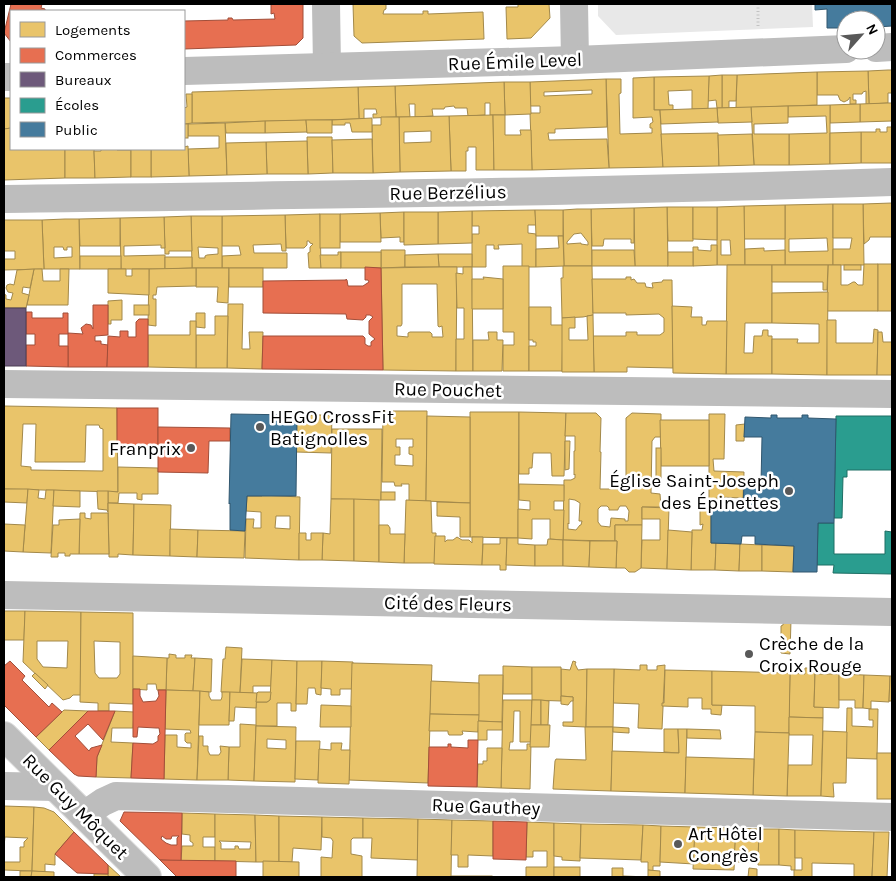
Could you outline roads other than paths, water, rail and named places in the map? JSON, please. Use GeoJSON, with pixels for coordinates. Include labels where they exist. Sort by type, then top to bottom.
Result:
{"type":"FeatureCollection","features":[{"type":"Feature","properties":{"kind":"street"},"geometry":{"type":"LineString","coordinates":[[326,4],[327,67]]}},
{"type":"Feature","properties":{"kind":"street"},"geometry":{"type":"LineString","coordinates":[[574,4],[575,60]]}},
{"type":"Feature","properties":{"kind":"street","name":"Rue Émile Level"},"geometry":{"type":"LineString","coordinates":[[185,71],[575,60],[836,49]]}},
{"type":"Feature","properties":{"kind":"street","name":"Rue Berzélius"},"geometry":{"type":"LineString","coordinates":[[4,199],[490,192],[892,182]]}},
{"type":"Feature","properties":{"kind":"street","name":"Rue Pouchet"},"geometry":{"type":"LineString","coordinates":[[4,384],[892,394]]}},
{"type":"Feature","properties":{"kind":"street","name":"Cité des Fleurs"},"geometry":{"type":"LineString","coordinates":[[4,595],[892,612]]}},
{"type":"Feature","properties":{"kind":"street","name":"Rue Guy Môquet"},"geometry":{"type":"LineString","coordinates":[[4,736],[148,877]]}},
{"type":"Feature","properties":{"kind":"street"},"geometry":{"type":"LineString","coordinates":[[4,786],[56,787]]}},
{"type":"Feature","properties":{"kind":"street","name":"Rue Gauthey"},"geometry":{"type":"LineString","coordinates":[[84,815],[102,802],[116,796],[892,817]]}},
{"type":"Feature","properties":{"kind":"place","name":"HEGO CrossFit Batignolles"},"geometry":{"type":"Point","coordinates":[260,427]}},
{"type":"Feature","properties":{"kind":"place","name":"Franprix"},"geometry":{"type":"Point","coordinates":[191,448]}},
{"type":"Feature","properties":{"kind":"place","name":"Église Saint-Joseph des Épinettes"},"geometry":{"type":"Point","coordinates":[789,491]}},
{"type":"Feature","properties":{"kind":"place","name":"Crèche de la Croix Rouge"},"geometry":{"type":"Point","coordinates":[749,654]}},
{"type":"Feature","properties":{"kind":"place","name":"Art Hôtel Congrès"},"geometry":{"type":"Point","coordinates":[678,844]}}]}
